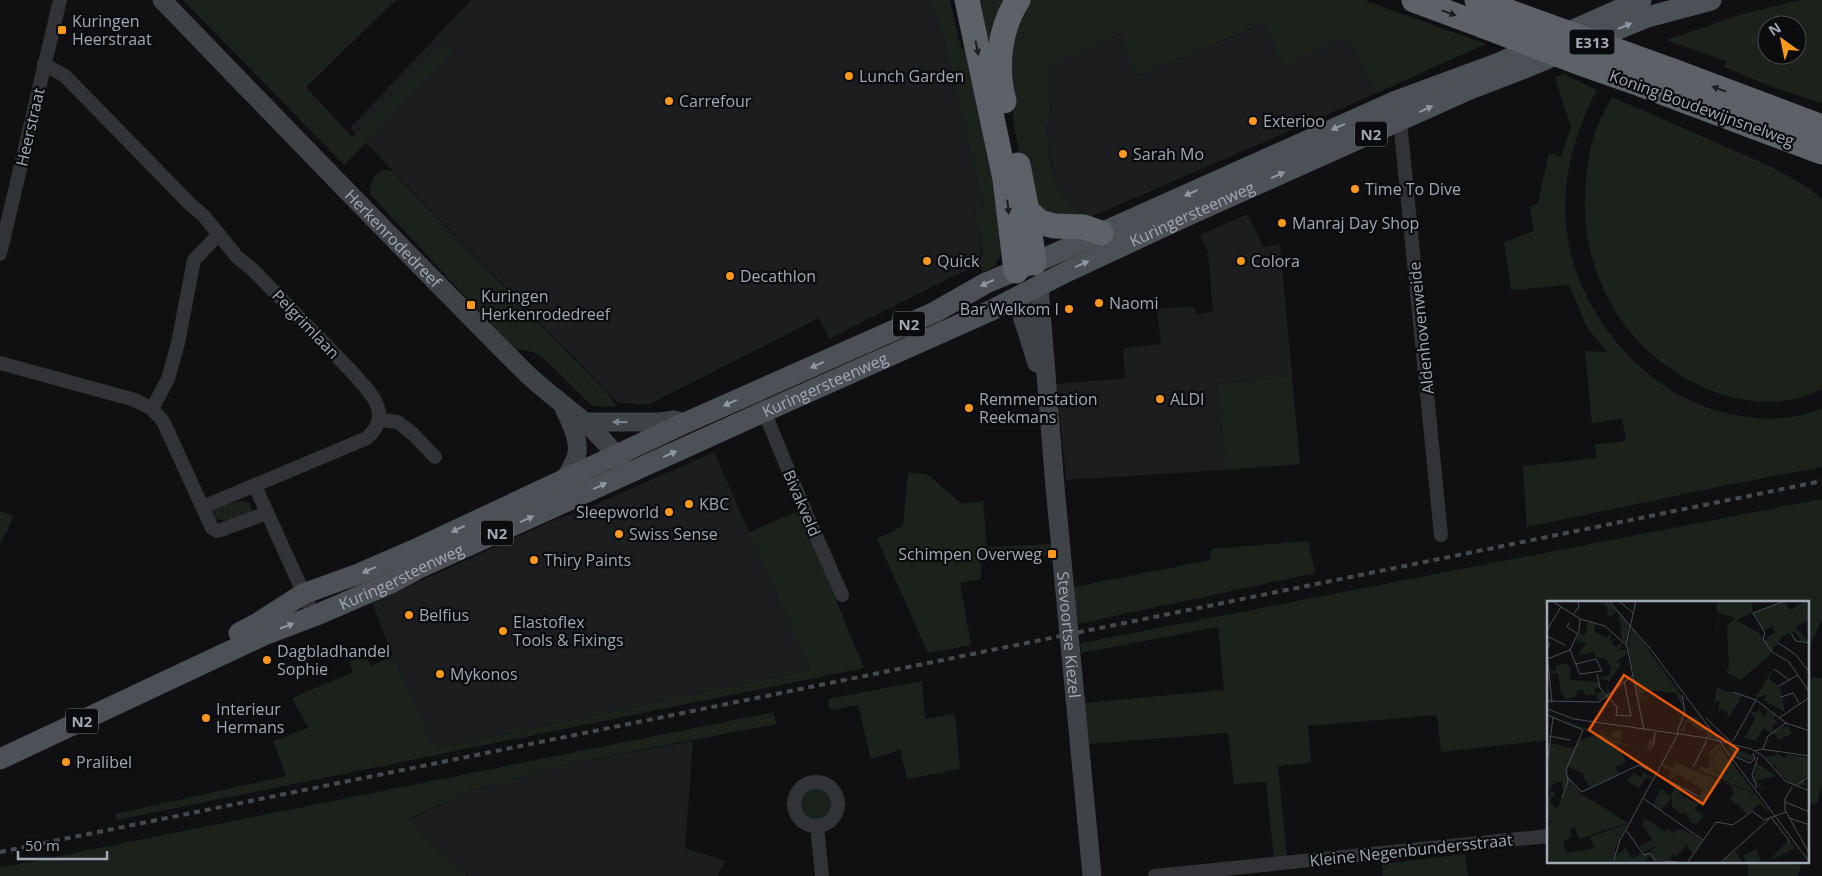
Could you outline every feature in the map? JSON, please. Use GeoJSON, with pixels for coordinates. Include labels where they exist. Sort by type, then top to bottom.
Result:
{"type":"FeatureCollection","features":[{"type":"Feature","properties":{"kind":"highway"},"geometry":{"type":"LineString","coordinates":[[966,0],[1005,179],[1030,273]]}},
{"type":"Feature","properties":{"kind":"highway"},"geometry":{"type":"LineString","coordinates":[[1018,0],[1012,9],[1003,33],[999,60],[1000,85],[1027,211],[1030,273]]}},
{"type":"Feature","properties":{"kind":"highway","name":"Koning Boudewijnsnelweg"},"geometry":{"type":"LineString","coordinates":[[1414,0],[1822,152]]}},
{"type":"Feature","properties":{"kind":"highway","name":"Koning Boudewijnsnelweg"},"geometry":{"type":"LineString","coordinates":[[1477,0],[1822,127]]}},
{"type":"Feature","properties":{"kind":"highway"},"geometry":{"type":"LineString","coordinates":[[1765,105],[1790,102],[1822,112]]}},
{"type":"Feature","properties":{"kind":"highway"},"geometry":{"type":"LineString","coordinates":[[1027,211],[1040,222],[1054,226],[1084,227],[1101,234]]}},
{"type":"Feature","properties":{"kind":"main road","name":"Herkenrodedreef"},"geometry":{"type":"LineString","coordinates":[[162,0],[526,373],[583,422],[617,455],[626,474]]}},
{"type":"Feature","properties":{"kind":"main road","name":"Kuringersteenweg"},"geometry":{"type":"LineString","coordinates":[[1030,273],[1101,234],[1396,101],[1499,63],[1641,0]]}},
{"type":"Feature","properties":{"kind":"main road","name":"Kuringersteenweg"},"geometry":{"type":"LineString","coordinates":[[162,677],[258,623],[304,594],[361,573],[685,423],[935,312],[986,283],[1030,273],[1184,217],[1470,89],[1647,17],[1711,0]]}},
{"type":"Feature","properties":{"kind":"main road","name":"Stevoortse Kiezel"},"geometry":{"type":"LineString","coordinates":[[1030,273],[1019,296],[1023,319],[1047,392]]}},
{"type":"Feature","properties":{"kind":"main road","name":"Stevoortse Kiezel"},"geometry":{"type":"LineString","coordinates":[[1030,273],[1047,392],[1092,876]]}},
{"type":"Feature","properties":{"kind":"main road","name":"Kuringersteenweg"},"geometry":{"type":"LineString","coordinates":[[162,677],[314,616],[392,582],[764,411],[992,310],[1019,296]]}},
{"type":"Feature","properties":{"kind":"main road"},"geometry":{"type":"LineString","coordinates":[[563,405],[576,437],[577,446],[576,458],[565,480]]}},
{"type":"Feature","properties":{"kind":"main road"},"geometry":{"type":"LineString","coordinates":[[583,422],[660,422],[674,420],[685,423]]}},
{"type":"Feature","properties":{"kind":"main road","name":"N2"},"geometry":{"type":"LineString","coordinates":[[0,743],[162,677]]}},
{"type":"Feature","properties":{"kind":"main road","name":"N2"},"geometry":{"type":"LineString","coordinates":[[0,758],[162,677]]}},
{"type":"Feature","properties":{"kind":"street","name":"Heerstraat"},"geometry":{"type":"LineString","coordinates":[[0,254],[60,0]]}},
{"type":"Feature","properties":{"kind":"street","name":"Pelgrimlaan"},"geometry":{"type":"LineString","coordinates":[[44,64],[65,76],[204,216],[220,234],[236,257],[252,269],[368,389],[379,406],[380,420]]}},
{"type":"Feature","properties":{"kind":"street","name":"Aldenhovenweide"},"geometry":{"type":"LineString","coordinates":[[1400,121],[1441,535]]}},
{"type":"Feature","properties":{"kind":"street"},"geometry":{"type":"LineString","coordinates":[[152,409],[168,379],[178,343],[194,260],[220,234]]}},
{"type":"Feature","properties":{"kind":"street"},"geometry":{"type":"LineString","coordinates":[[0,363],[135,400],[152,409],[163,421],[212,528],[218,531],[267,513]]}},
{"type":"Feature","properties":{"kind":"street","name":"Bivakveld"},"geometry":{"type":"LineString","coordinates":[[764,411],[842,595]]}},
{"type":"Feature","properties":{"kind":"street"},"geometry":{"type":"LineString","coordinates":[[203,507],[368,438],[376,431],[380,420],[398,422],[413,434],[435,457]]}},
{"type":"Feature","properties":{"kind":"street"},"geometry":{"type":"LineString","coordinates":[[255,486],[314,616]]}},
{"type":"Feature","properties":{"kind":"street"},"geometry":{"type":"LineString","coordinates":[[817,826],[822,876]]}},
{"type":"Feature","properties":{"kind":"street","name":"Kleine Negenbundersstraat"},"geometry":{"type":"LineString","coordinates":[[1155,876],[1547,836]]}},
{"type":"Feature","properties":{"kind":"shaded area"},"geometry":{"type":"Polygon","coordinates":[[[183,0],[396,0],[306,87],[352,137],[443,43],[452,50],[446,61],[344,165],[183,0]]]}},
{"type":"Feature","properties":{"kind":"shaded area"},"geometry":{"type":"Polygon","coordinates":[[[471,0],[935,0],[984,207],[975,211],[982,251],[976,265],[829,339],[819,318],[648,405],[617,402],[350,128],[471,0]]]}},
{"type":"Feature","properties":{"kind":"shaded area"},"geometry":{"type":"Polygon","coordinates":[[[927,0],[950,0],[961,49],[968,48],[998,187],[1003,246],[995,266],[983,272],[976,265],[983,252],[975,211],[984,207],[941,26],[927,0]]]}},
{"type":"Feature","properties":{"kind":"shaded area"},"geometry":{"type":"Polygon","coordinates":[[[977,0],[1011,0],[996,44],[986,41],[977,0]]]}},
{"type":"Feature","properties":{"kind":"shaded area"},"geometry":{"type":"Polygon","coordinates":[[[1028,0],[1364,0],[1486,44],[1377,93],[1349,37],[1283,64],[1265,23],[1137,76],[1120,34],[1048,66],[1051,122],[1045,122],[1052,168],[1067,200],[1091,217],[1044,219],[1025,180],[1014,126],[1009,61],[1019,14],[1028,0]]]}},
{"type":"Feature","properties":{"kind":"shaded area"},"geometry":{"type":"Polygon","coordinates":[[[1801,0],[1822,0],[1822,103],[1778,89],[1724,67],[1726,61],[1666,40],[1743,14],[1801,0]]]}},
{"type":"Feature","properties":{"kind":"shaded area"},"geometry":{"type":"Polygon","coordinates":[[[1266,23],[1283,64],[1349,37],[1377,93],[1091,217],[1072,206],[1058,188],[1047,142],[1045,122],[1051,122],[1048,66],[1120,34],[1137,76],[1266,23]]]}},
{"type":"Feature","properties":{"kind":"shaded area"},"geometry":{"type":"Polygon","coordinates":[[[1564,74],[1597,90],[1588,107],[1575,144],[1570,163],[1565,202],[1568,240],[1575,269],[1587,297],[1603,323],[1621,348],[1643,369],[1667,388],[1694,402],[1722,412],[1772,419],[1798,416],[1822,408],[1822,467],[1527,527],[1523,466],[1597,458],[1594,445],[1626,441],[1622,418],[1592,424],[1585,351],[1607,352],[1587,327],[1569,285],[1511,290],[1504,242],[1534,231],[1530,207],[1538,203],[1549,153],[1561,157],[1571,127],[1555,78],[1564,74]]]}},
{"type":"Feature","properties":{"kind":"shaded area"},"geometry":{"type":"Polygon","coordinates":[[[1612,97],[1770,166],[1806,186],[1822,199],[1822,389],[1797,399],[1779,401],[1754,401],[1729,396],[1705,388],[1682,376],[1660,361],[1624,325],[1603,289],[1597,272],[1588,240],[1585,213],[1586,181],[1590,150],[1598,124],[1612,97]]]}},
{"type":"Feature","properties":{"kind":"shaded area"},"geometry":{"type":"Polygon","coordinates":[[[382,170],[391,170],[610,396],[617,407],[592,406],[540,355],[514,349],[370,194],[372,180],[382,170]]]}},
{"type":"Feature","properties":{"kind":"shaded area"},"geometry":{"type":"Polygon","coordinates":[[[1248,214],[1263,247],[1280,244],[1292,376],[1217,384],[1226,470],[1066,480],[1057,384],[1125,378],[1123,348],[1161,344],[1157,309],[1195,306],[1196,314],[1213,312],[1208,252],[1200,235],[1248,214]]]}},
{"type":"Feature","properties":{"kind":"shaded area"},"geometry":{"type":"Polygon","coordinates":[[[1292,376],[1300,464],[1226,470],[1217,384],[1292,376]]]}},
{"type":"Feature","properties":{"kind":"shaded area"},"geometry":{"type":"Polygon","coordinates":[[[714,452],[810,670],[434,749],[372,603],[559,518],[578,512],[714,452]]]}},
{"type":"Feature","properties":{"kind":"shaded area"},"geometry":{"type":"Polygon","coordinates":[[[908,473],[927,474],[962,504],[983,501],[987,547],[1052,544],[1053,555],[981,560],[981,579],[960,583],[971,645],[928,653],[877,539],[903,526],[908,473]]]}},
{"type":"Feature","properties":{"kind":"shaded area"},"geometry":{"type":"Polygon","coordinates":[[[1822,499],[1822,619],[1810,646],[1810,601],[1547,601],[1547,740],[1441,752],[1437,715],[1308,726],[1311,763],[1278,766],[1287,858],[1274,859],[1266,782],[1234,784],[1228,733],[1089,744],[1084,703],[1224,690],[1218,627],[1081,653],[1081,643],[1822,499]]]}},
{"type":"Feature","properties":{"kind":"shaded area"},"geometry":{"type":"Polygon","coordinates":[[[241,501],[249,503],[252,509],[250,512],[227,520],[218,519],[213,516],[213,512],[218,506],[241,501]]]}},
{"type":"Feature","properties":{"kind":"shaded area"},"geometry":{"type":"Polygon","coordinates":[[[0,511],[14,516],[0,545],[0,511]]]}},
{"type":"Feature","properties":{"kind":"shaded area"},"geometry":{"type":"Polygon","coordinates":[[[799,511],[864,668],[117,820],[116,814],[286,776],[273,741],[308,728],[292,698],[353,672],[349,662],[365,655],[371,666],[393,656],[435,749],[810,670],[749,532],[799,511]]]}},
{"type":"Feature","properties":{"kind":"shaded area"},"geometry":{"type":"Polygon","coordinates":[[[1308,541],[1315,573],[1077,624],[1073,587],[1210,560],[1211,549],[1308,541]]]}},
{"type":"Feature","properties":{"kind":"shaded area"},"geometry":{"type":"Polygon","coordinates":[[[1810,677],[1822,678],[1822,784],[1817,803],[1810,804],[1810,677]]]}},
{"type":"Feature","properties":{"kind":"shaded area"},"geometry":{"type":"Polygon","coordinates":[[[922,681],[925,719],[955,714],[960,769],[907,779],[900,750],[871,759],[858,705],[830,710],[828,699],[922,681]]]}},
{"type":"Feature","properties":{"kind":"shaded area"},"geometry":{"type":"Polygon","coordinates":[[[774,712],[776,724],[573,763],[475,789],[410,818],[417,829],[467,876],[0,876],[0,868],[774,712]]]}},
{"type":"Feature","properties":{"kind":"shaded area"},"geometry":{"type":"Polygon","coordinates":[[[693,741],[685,848],[726,861],[717,876],[467,876],[417,829],[410,819],[475,789],[573,763],[693,741]]]}},
{"type":"Feature","properties":{"kind":"shaded area"},"geometry":{"type":"Polygon","coordinates":[[[815,785],[828,790],[833,803],[828,816],[815,821],[802,816],[797,803],[802,790],[815,785]]]}},
{"type":"Feature","properties":{"kind":"shaded area"},"geometry":{"type":"Polygon","coordinates":[[[1465,854],[1468,876],[1383,876],[1382,864],[1465,854]]]}},
{"type":"Feature","properties":{"kind":"shaded area"},"geometry":{"type":"Polygon","coordinates":[[[1748,864],[1801,864],[1798,876],[1748,876],[1748,864]]]}},
{"type":"Feature","properties":{"kind":"railway"},"geometry":{"type":"LineString","coordinates":[[0,852],[1822,481]]}},
{"type":"Feature","properties":{"kind":"place","name":"Kuringen Heerstraat"},"geometry":{"type":"Point","coordinates":[62,30]}},
{"type":"Feature","properties":{"kind":"place","name":"Lunch Garden"},"geometry":{"type":"Point","coordinates":[849,76]}},
{"type":"Feature","properties":{"kind":"place","name":"Carrefour"},"geometry":{"type":"Point","coordinates":[669,101]}},
{"type":"Feature","properties":{"kind":"place","name":"Exterioo"},"geometry":{"type":"Point","coordinates":[1253,121]}},
{"type":"Feature","properties":{"kind":"place","name":"Sarah Mo"},"geometry":{"type":"Point","coordinates":[1123,154]}},
{"type":"Feature","properties":{"kind":"place","name":"Time To Dive"},"geometry":{"type":"Point","coordinates":[1355,189]}},
{"type":"Feature","properties":{"kind":"place","name":"Manraj Day Shop"},"geometry":{"type":"Point","coordinates":[1282,223]}},
{"type":"Feature","properties":{"kind":"place","name":"Quick"},"geometry":{"type":"Point","coordinates":[927,261]}},
{"type":"Feature","properties":{"kind":"place","name":"Colora"},"geometry":{"type":"Point","coordinates":[1241,261]}},
{"type":"Feature","properties":{"kind":"place","name":"Decathlon"},"geometry":{"type":"Point","coordinates":[730,276]}},
{"type":"Feature","properties":{"kind":"place","name":"Naomi"},"geometry":{"type":"Point","coordinates":[1099,303]}},
{"type":"Feature","properties":{"kind":"place","name":"Kuringen Herkenrodedreef"},"geometry":{"type":"Point","coordinates":[471,305]}},
{"type":"Feature","properties":{"kind":"place","name":"Bar Welkom I"},"geometry":{"type":"Point","coordinates":[1069,309]}},
{"type":"Feature","properties":{"kind":"place","name":"ALDI"},"geometry":{"type":"Point","coordinates":[1160,399]}},
{"type":"Feature","properties":{"kind":"place","name":"Remmenstation Reekmans"},"geometry":{"type":"Point","coordinates":[969,408]}},
{"type":"Feature","properties":{"kind":"place","name":"KBC"},"geometry":{"type":"Point","coordinates":[689,504]}},
{"type":"Feature","properties":{"kind":"place","name":"Sleepworld"},"geometry":{"type":"Point","coordinates":[669,512]}},
{"type":"Feature","properties":{"kind":"place","name":"Swiss Sense"},"geometry":{"type":"Point","coordinates":[619,534]}},
{"type":"Feature","properties":{"kind":"place","name":"Schimpen Overweg"},"geometry":{"type":"Point","coordinates":[1052,554]}},
{"type":"Feature","properties":{"kind":"place","name":"Thiry Paints"},"geometry":{"type":"Point","coordinates":[534,560]}},
{"type":"Feature","properties":{"kind":"place","name":"Belfius"},"geometry":{"type":"Point","coordinates":[409,615]}},
{"type":"Feature","properties":{"kind":"place","name":"Elastoflex Tools & Fixings"},"geometry":{"type":"Point","coordinates":[503,631]}},
{"type":"Feature","properties":{"kind":"place","name":"Dagbladhandel Sophie"},"geometry":{"type":"Point","coordinates":[267,660]}},
{"type":"Feature","properties":{"kind":"place","name":"Mykonos"},"geometry":{"type":"Point","coordinates":[440,674]}},
{"type":"Feature","properties":{"kind":"place","name":"Interieur Hermans"},"geometry":{"type":"Point","coordinates":[206,718]}},
{"type":"Feature","properties":{"kind":"place","name":"Pralibel"},"geometry":{"type":"Point","coordinates":[66,762]}}]}
